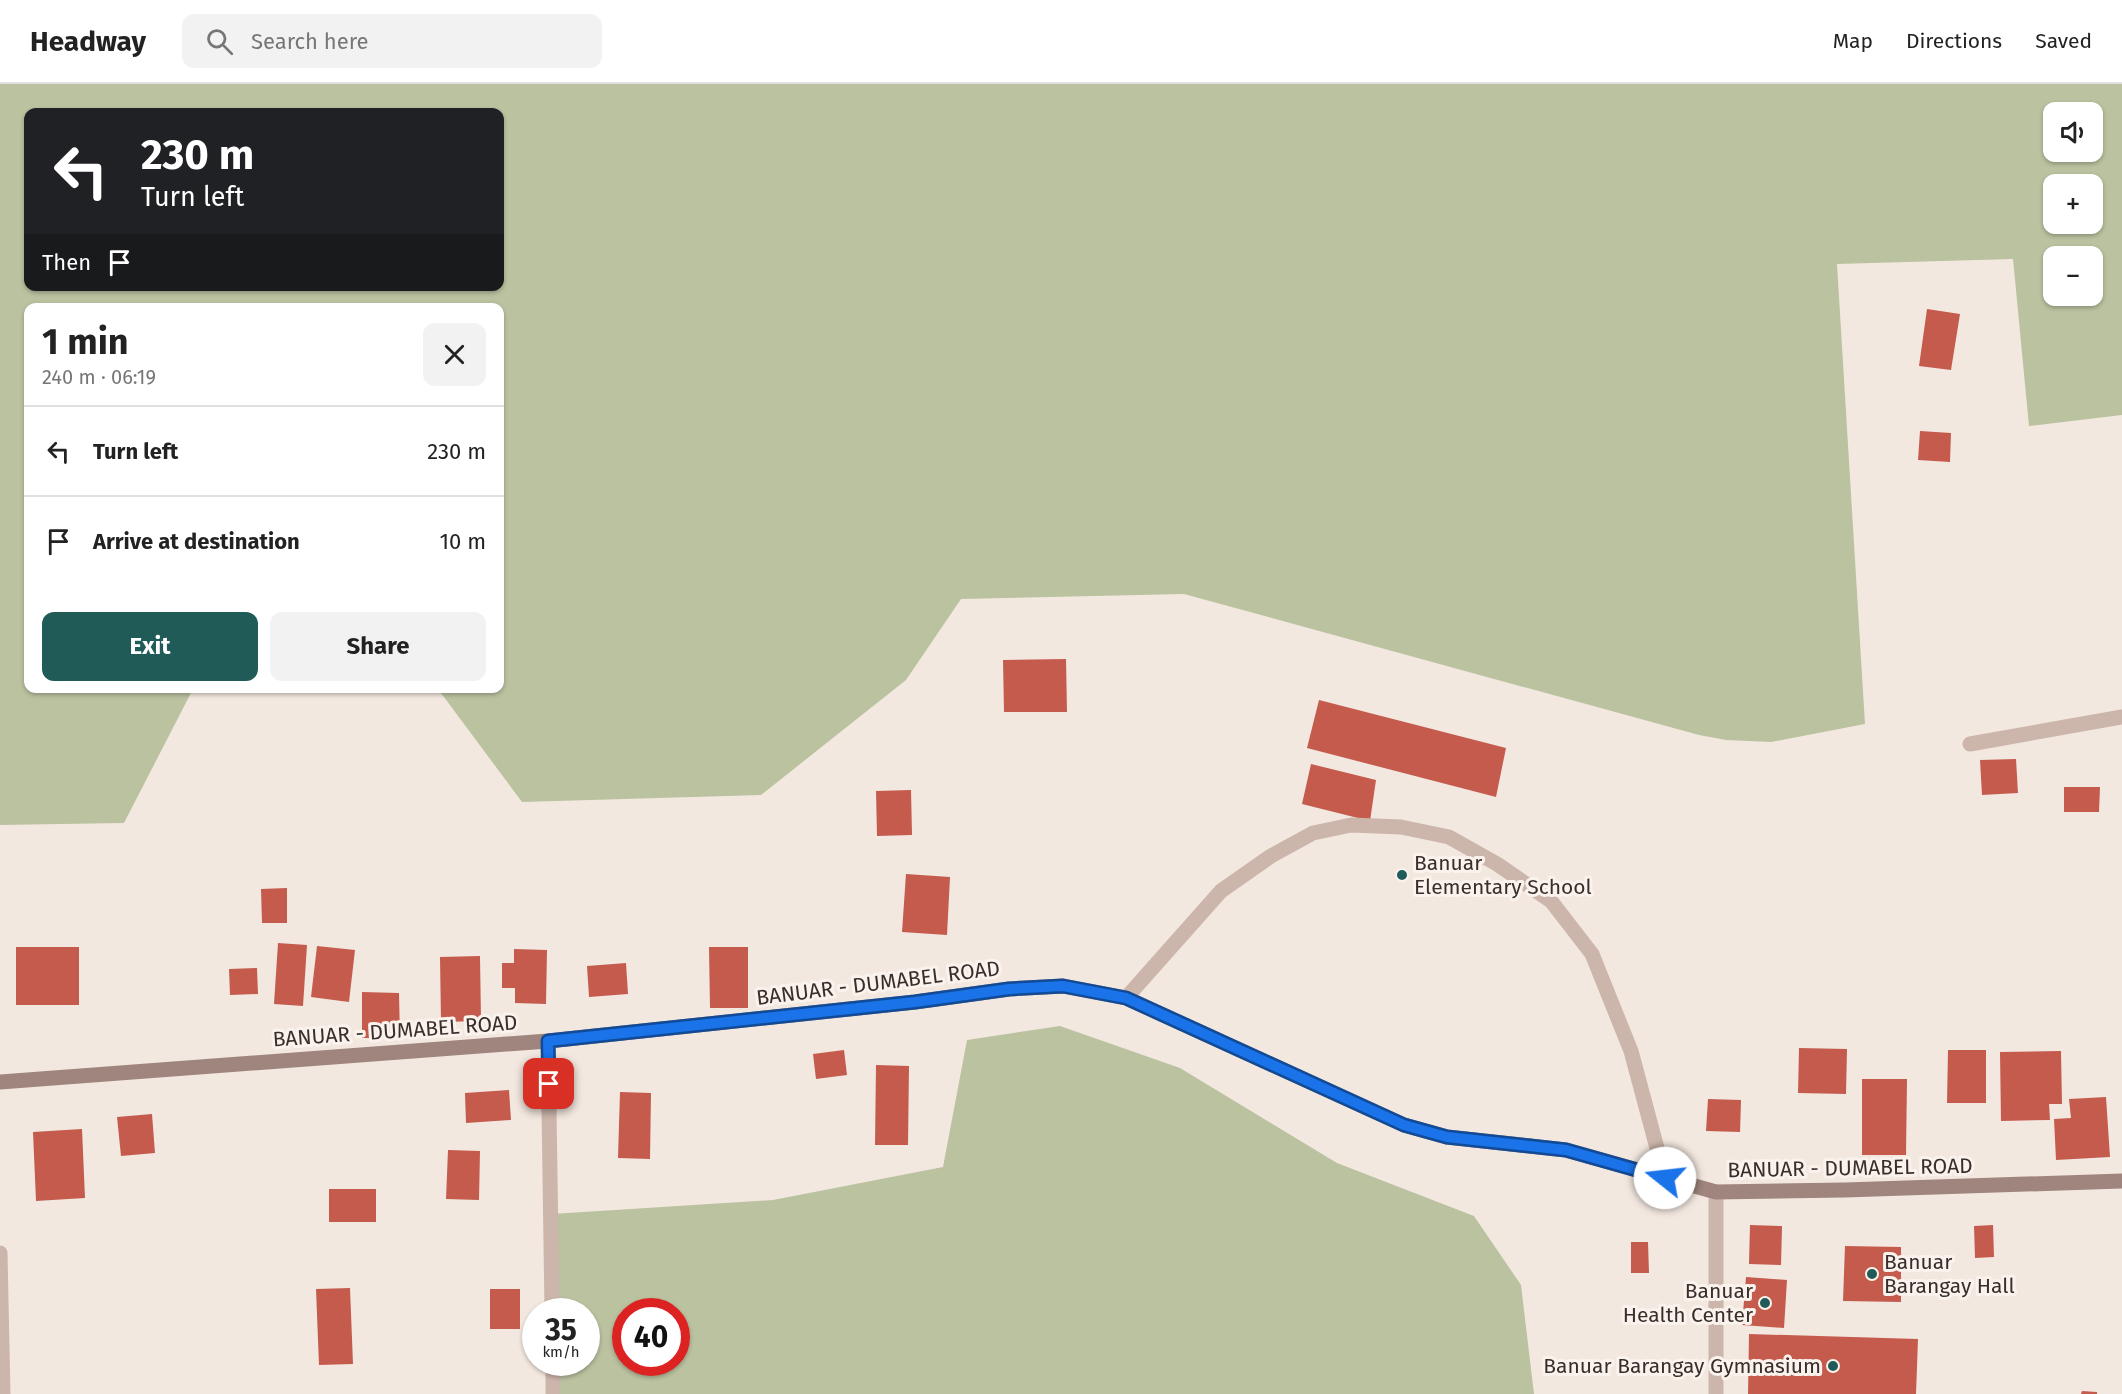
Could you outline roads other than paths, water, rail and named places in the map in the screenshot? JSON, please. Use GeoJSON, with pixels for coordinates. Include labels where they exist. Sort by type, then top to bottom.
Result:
{"type":"FeatureCollection","features":[{"type":"Feature","properties":{"kind":"street"},"geometry":{"type":"LineString","coordinates":[[1970,744],[2122,717]]}},
{"type":"Feature","properties":{"kind":"street"},"geometry":{"type":"LineString","coordinates":[[1126,998],[1221,891],[1271,856],[1313,832],[1351,825],[1401,827],[1449,837],[1497,864],[1551,901],[1592,954],[1631,1052],[1665,1178]]}},
{"type":"Feature","properties":{"kind":"street","name":"BANUAR - DUMABEL ROAD"},"geometry":{"type":"LineString","coordinates":[[0,1082],[548,1041],[903,1004],[1009,989],[1063,986],[1126,998],[1404,1125],[1447,1137],[1566,1150],[1716,1192],[2122,1181]]}},
{"type":"Feature","properties":{"kind":"street"},"geometry":{"type":"LineString","coordinates":[[548,1041],[552,1298]]}},
{"type":"Feature","properties":{"kind":"street"},"geometry":{"type":"LineString","coordinates":[[1716,1192],[1716,1394]]}},
{"type":"Feature","properties":{"kind":"street"},"geometry":{"type":"LineString","coordinates":[[0,1253],[3,1394]]}},
{"type":"Feature","properties":{"kind":"street"},"geometry":{"type":"LineString","coordinates":[[553,1376],[553,1394]]}},
{"type":"Feature","properties":{"kind":"place","name":"Banuar Elementary School"},"geometry":{"type":"Point","coordinates":[1402,875]}},
{"type":"Feature","properties":{"kind":"place","name":"Banuar Barangay Hall"},"geometry":{"type":"Point","coordinates":[1872,1274]}},
{"type":"Feature","properties":{"kind":"place","name":"Banuar Health Center"},"geometry":{"type":"Point","coordinates":[1765,1303]}},
{"type":"Feature","properties":{"kind":"place","name":"Banuar Barangay Gymnasium"},"geometry":{"type":"Point","coordinates":[1833,1366]}}]}
